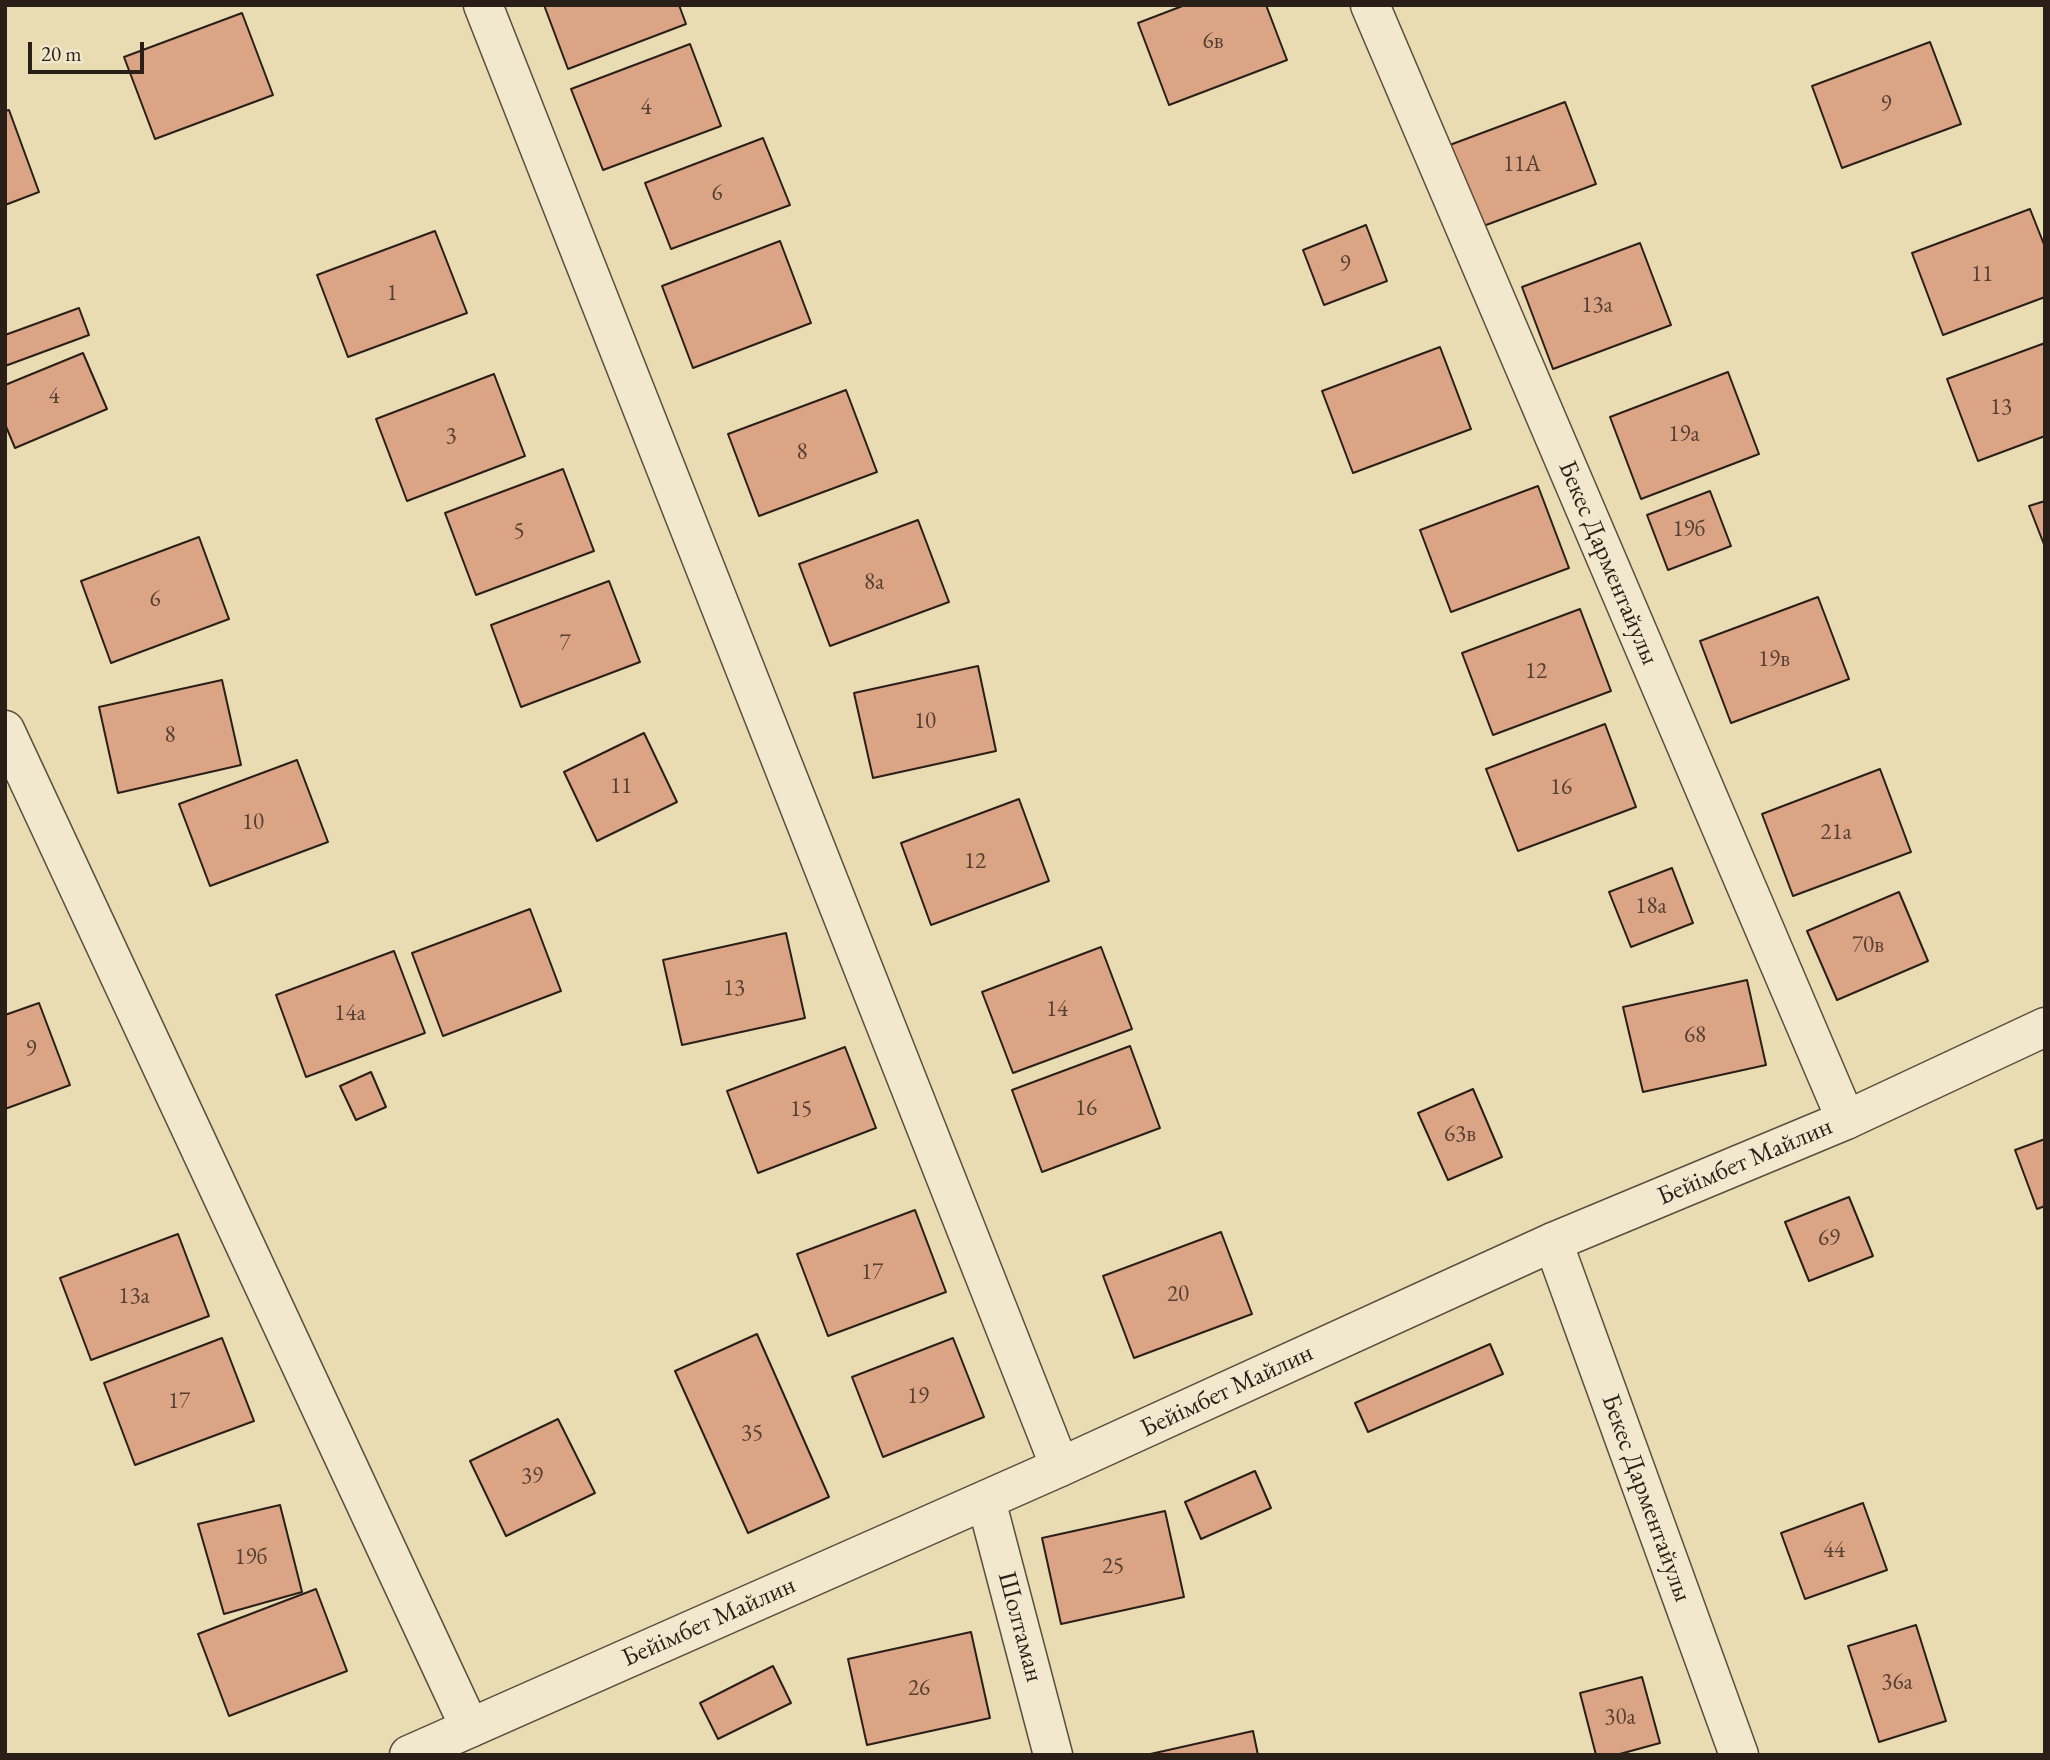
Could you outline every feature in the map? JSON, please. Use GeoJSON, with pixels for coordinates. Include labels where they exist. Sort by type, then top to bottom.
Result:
{"type":"FeatureCollection","features":[{"type":"Feature","properties":{"kind":"street"},"geometry":{"type":"LineString","coordinates":[[483,5],[1060,1467]]}},
{"type":"Feature","properties":{"kind":"street","name":"Бекес Дарментайулы"},"geometry":{"type":"LineString","coordinates":[[1370,5],[1846,1120]]}},
{"type":"Feature","properties":{"kind":"street"},"geometry":{"type":"LineString","coordinates":[[5,730],[470,1728]]}},
{"type":"Feature","properties":{"kind":"street","name":"Бейімбет Майлин"},"geometry":{"type":"LineString","coordinates":[[409,1755],[1060,1467],[1553,1242],[1846,1120],[2045,1027]]}},
{"type":"Feature","properties":{"kind":"street","name":"Бекес Дарментайулы"},"geometry":{"type":"LineString","coordinates":[[1553,1242],[1739,1755]]}},
{"type":"Feature","properties":{"kind":"street","name":"Шолтаман"},"geometry":{"type":"LineString","coordinates":[[986,1500],[1053,1755]]}},
{"type":"Feature","properties":{"kind":"building"},"geometry":{"type":"Polygon","coordinates":[[[544,5],[679,5],[686,24],[568,69],[544,5]]]}},
{"type":"Feature","properties":{"kind":"building"},"geometry":{"type":"Polygon","coordinates":[[[1185,5],[1266,5],[1287,60],[1169,105],[1138,23],[1185,5]]]}},
{"type":"Feature","properties":{"kind":"building"},"geometry":{"type":"Polygon","coordinates":[[[242,13],[273,95],[155,139],[124,57],[242,13]]]}},
{"type":"Feature","properties":{"kind":"building"},"geometry":{"type":"Polygon","coordinates":[[[1930,42],[1961,124],[1842,168],[1812,86],[1930,42]]]}},
{"type":"Feature","properties":{"kind":"building"},"geometry":{"type":"Polygon","coordinates":[[[690,44],[721,126],[603,170],[571,89],[690,44]]]}},
{"type":"Feature","properties":{"kind":"building"},"geometry":{"type":"Polygon","coordinates":[[[1565,102],[1596,184],[1478,228],[1447,146],[1565,102]]]}},
{"type":"Feature","properties":{"kind":"building"},"geometry":{"type":"Polygon","coordinates":[[[9,110],[39,192],[5,205],[5,111],[9,110]]]}},
{"type":"Feature","properties":{"kind":"building"},"geometry":{"type":"Polygon","coordinates":[[[763,138],[790,205],[671,249],[645,183],[763,138]]]}},
{"type":"Feature","properties":{"kind":"building"},"geometry":{"type":"Polygon","coordinates":[[[2030,209],[2045,247],[2045,297],[1943,335],[1912,253],[2030,209]]]}},
{"type":"Feature","properties":{"kind":"building"},"geometry":{"type":"Polygon","coordinates":[[[1366,225],[1387,281],[1324,305],[1303,250],[1366,225]]]}},
{"type":"Feature","properties":{"kind":"building"},"geometry":{"type":"Polygon","coordinates":[[[435,231],[467,313],[348,357],[317,275],[435,231]]]}},
{"type":"Feature","properties":{"kind":"building"},"geometry":{"type":"Polygon","coordinates":[[[780,241],[811,323],[693,368],[662,286],[780,241]]]}},
{"type":"Feature","properties":{"kind":"building"},"geometry":{"type":"Polygon","coordinates":[[[1640,243],[1671,325],[1553,369],[1522,287],[1640,243]]]}},
{"type":"Feature","properties":{"kind":"building"},"geometry":{"type":"Polygon","coordinates":[[[79,308],[89,335],[5,366],[5,335],[79,308]]]}},
{"type":"Feature","properties":{"kind":"building"},"geometry":{"type":"Polygon","coordinates":[[[2045,343],[2045,436],[1978,461],[1947,379],[2045,343]]]}},
{"type":"Feature","properties":{"kind":"building"},"geometry":{"type":"Polygon","coordinates":[[[1440,347],[1471,429],[1353,473],[1322,391],[1440,347]]]}},
{"type":"Feature","properties":{"kind":"building"},"geometry":{"type":"Polygon","coordinates":[[[83,353],[107,409],[15,448],[5,424],[5,385],[83,353]]]}},
{"type":"Feature","properties":{"kind":"building"},"geometry":{"type":"Polygon","coordinates":[[[1728,372],[1759,454],[1641,499],[1610,417],[1728,372]]]}},
{"type":"Feature","properties":{"kind":"building"},"geometry":{"type":"Polygon","coordinates":[[[494,374],[525,456],[407,501],[376,419],[494,374]]]}},
{"type":"Feature","properties":{"kind":"building"},"geometry":{"type":"Polygon","coordinates":[[[846,390],[877,472],[759,516],[728,434],[846,390]]]}},
{"type":"Feature","properties":{"kind":"building"},"geometry":{"type":"Polygon","coordinates":[[[563,469],[594,551],[476,595],[445,513],[563,469]]]}},
{"type":"Feature","properties":{"kind":"building"},"geometry":{"type":"Polygon","coordinates":[[[1538,486],[1569,568],[1451,612],[1420,530],[1538,486]]]}},
{"type":"Feature","properties":{"kind":"building"},"geometry":{"type":"Polygon","coordinates":[[[1710,491],[1731,546],[1668,570],[1647,515],[1710,491]]]}},
{"type":"Feature","properties":{"kind":"building"},"geometry":{"type":"Polygon","coordinates":[[[2045,501],[2045,547],[2029,506],[2045,501]]]}},
{"type":"Feature","properties":{"kind":"building"},"geometry":{"type":"Polygon","coordinates":[[[918,520],[949,602],[830,646],[799,564],[918,520]]]}},
{"type":"Feature","properties":{"kind":"building"},"geometry":{"type":"Polygon","coordinates":[[[199,537],[229,619],[111,663],[81,581],[199,537]]]}},
{"type":"Feature","properties":{"kind":"building"},"geometry":{"type":"Polygon","coordinates":[[[609,581],[640,662],[521,707],[491,625],[609,581]]]}},
{"type":"Feature","properties":{"kind":"building"},"geometry":{"type":"Polygon","coordinates":[[[1818,597],[1849,679],[1731,723],[1700,641],[1818,597]]]}},
{"type":"Feature","properties":{"kind":"building"},"geometry":{"type":"Polygon","coordinates":[[[1580,609],[1611,691],[1493,735],[1462,653],[1580,609]]]}},
{"type":"Feature","properties":{"kind":"building"},"geometry":{"type":"Polygon","coordinates":[[[978,666],[996,751],[873,778],[854,693],[978,666]]]}},
{"type":"Feature","properties":{"kind":"building"},"geometry":{"type":"Polygon","coordinates":[[[222,680],[241,765],[118,793],[99,707],[222,680]]]}},
{"type":"Feature","properties":{"kind":"building"},"geometry":{"type":"Polygon","coordinates":[[[1605,724],[1636,807],[1518,851],[1486,769],[1605,724]]]}},
{"type":"Feature","properties":{"kind":"building"},"geometry":{"type":"Polygon","coordinates":[[[644,733],[677,802],[597,841],[564,772],[644,733]]]}},
{"type":"Feature","properties":{"kind":"building"},"geometry":{"type":"Polygon","coordinates":[[[297,760],[328,842],[210,886],[179,804],[297,760]]]}},
{"type":"Feature","properties":{"kind":"building"},"geometry":{"type":"Polygon","coordinates":[[[1880,769],[1911,852],[1793,896],[1762,814],[1880,769]]]}},
{"type":"Feature","properties":{"kind":"building"},"geometry":{"type":"Polygon","coordinates":[[[1019,799],[1049,881],[931,925],[901,843],[1019,799]]]}},
{"type":"Feature","properties":{"kind":"building"},"geometry":{"type":"Polygon","coordinates":[[[1672,868],[1693,923],[1631,947],[1609,892],[1672,868]]]}},
{"type":"Feature","properties":{"kind":"building"},"geometry":{"type":"Polygon","coordinates":[[[1899,892],[1928,961],[1837,1000],[1807,931],[1899,892]]]}},
{"type":"Feature","properties":{"kind":"building"},"geometry":{"type":"Polygon","coordinates":[[[530,909],[561,991],[443,1036],[412,953],[530,909]]]}},
{"type":"Feature","properties":{"kind":"building"},"geometry":{"type":"Polygon","coordinates":[[[786,933],[805,1018],[682,1045],[663,960],[786,933]]]}},
{"type":"Feature","properties":{"kind":"building"},"geometry":{"type":"Polygon","coordinates":[[[1101,947],[1132,1029],[1013,1073],[982,992],[1101,947]]]}},
{"type":"Feature","properties":{"kind":"building"},"geometry":{"type":"Polygon","coordinates":[[[394,951],[425,1033],[306,1077],[276,995],[394,951]]]}},
{"type":"Feature","properties":{"kind":"building"},"geometry":{"type":"Polygon","coordinates":[[[1747,980],[1766,1065],[1643,1092],[1623,1007],[1747,980]]]}},
{"type":"Feature","properties":{"kind":"building"},"geometry":{"type":"Polygon","coordinates":[[[39,1003],[70,1085],[5,1109],[5,1015],[39,1003]]]}},
{"type":"Feature","properties":{"kind":"building"},"geometry":{"type":"Polygon","coordinates":[[[1130,1046],[1160,1128],[1042,1172],[1012,1090],[1130,1046]]]}},
{"type":"Feature","properties":{"kind":"building"},"geometry":{"type":"Polygon","coordinates":[[[845,1047],[876,1128],[758,1173],[727,1091],[845,1047]]]}},
{"type":"Feature","properties":{"kind":"building"},"geometry":{"type":"Polygon","coordinates":[[[371,1072],[386,1107],[356,1120],[340,1086],[371,1072]]]}},
{"type":"Feature","properties":{"kind":"building"},"geometry":{"type":"Polygon","coordinates":[[[1473,1089],[1502,1157],[1448,1180],[1418,1113],[1473,1089]]]}},
{"type":"Feature","properties":{"kind":"building"},"geometry":{"type":"Polygon","coordinates":[[[2045,1139],[2045,1206],[2037,1209],[2015,1150],[2045,1139]]]}},
{"type":"Feature","properties":{"kind":"building"},"geometry":{"type":"Polygon","coordinates":[[[1849,1197],[1873,1256],[1809,1281],[1785,1222],[1849,1197]]]}},
{"type":"Feature","properties":{"kind":"building"},"geometry":{"type":"Polygon","coordinates":[[[915,1210],[946,1292],[828,1336],[797,1254],[915,1210]]]}},
{"type":"Feature","properties":{"kind":"building"},"geometry":{"type":"Polygon","coordinates":[[[1221,1232],[1252,1314],[1134,1358],[1103,1276],[1221,1232]]]}},
{"type":"Feature","properties":{"kind":"building"},"geometry":{"type":"Polygon","coordinates":[[[178,1234],[209,1316],[91,1360],[60,1278],[178,1234]]]}},
{"type":"Feature","properties":{"kind":"building"},"geometry":{"type":"Polygon","coordinates":[[[757,1334],[829,1497],[748,1533],[675,1371],[757,1334]]]}},
{"type":"Feature","properties":{"kind":"building"},"geometry":{"type":"Polygon","coordinates":[[[222,1338],[254,1421],[135,1465],[104,1383],[222,1338]]]}},
{"type":"Feature","properties":{"kind":"building"},"geometry":{"type":"Polygon","coordinates":[[[953,1338],[984,1417],[883,1457],[852,1377],[953,1338]]]}},
{"type":"Feature","properties":{"kind":"building"},"geometry":{"type":"Polygon","coordinates":[[[1490,1344],[1503,1374],[1368,1432],[1355,1403],[1490,1344]]]}},
{"type":"Feature","properties":{"kind":"building"},"geometry":{"type":"Polygon","coordinates":[[[558,1419],[595,1493],[506,1536],[470,1461],[558,1419]]]}},
{"type":"Feature","properties":{"kind":"building"},"geometry":{"type":"Polygon","coordinates":[[[1255,1471],[1271,1508],[1201,1539],[1185,1502],[1255,1471]]]}},
{"type":"Feature","properties":{"kind":"building"},"geometry":{"type":"Polygon","coordinates":[[[1863,1503],[1887,1570],[1805,1599],[1781,1533],[1863,1503]]]}},
{"type":"Feature","properties":{"kind":"building"},"geometry":{"type":"Polygon","coordinates":[[[280,1505],[302,1592],[224,1614],[198,1524],[280,1505]]]}},
{"type":"Feature","properties":{"kind":"building"},"geometry":{"type":"Polygon","coordinates":[[[1165,1511],[1184,1597],[1061,1624],[1042,1538],[1165,1511]]]}},
{"type":"Feature","properties":{"kind":"building"},"geometry":{"type":"Polygon","coordinates":[[[316,1589],[347,1671],[229,1716],[198,1634],[316,1589]]]}},
{"type":"Feature","properties":{"kind":"building"},"geometry":{"type":"Polygon","coordinates":[[[1916,1625],[1946,1721],[1879,1742],[1848,1646],[1916,1625]]]}},
{"type":"Feature","properties":{"kind":"building"},"geometry":{"type":"Polygon","coordinates":[[[971,1632],[990,1718],[867,1745],[848,1659],[971,1632]]]}},
{"type":"Feature","properties":{"kind":"building"},"geometry":{"type":"Polygon","coordinates":[[[773,1666],[791,1703],[718,1739],[700,1703],[773,1666]]]}},
{"type":"Feature","properties":{"kind":"building"},"geometry":{"type":"Polygon","coordinates":[[[1642,1677],[1660,1743],[1616,1755],[1596,1755],[1580,1693],[1642,1677]]]}},
{"type":"Feature","properties":{"kind":"building"},"geometry":{"type":"Polygon","coordinates":[[[1253,1731],[1258,1755],[1146,1755],[1253,1731]]]}}]}
